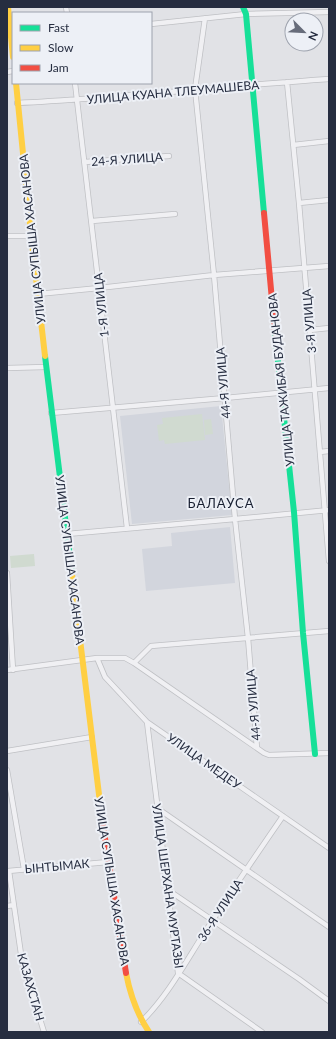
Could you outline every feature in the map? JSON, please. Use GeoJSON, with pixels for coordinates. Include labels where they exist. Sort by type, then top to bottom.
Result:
{"type":"FeatureCollection","features":[{"type":"Feature","properties":{"kind":"street"},"geometry":{"type":"LineString","coordinates":[[8,7],[12,38]]}},
{"type":"Feature","properties":{"kind":"street","name":"УЛИЦА ТАЖИБАЯ БУДАНОВА"},"geometry":{"type":"LineString","coordinates":[[243,7],[246,14],[281,393],[294,512],[303,633],[315,754]]}},
{"type":"Feature","properties":{"kind":"street"},"geometry":{"type":"LineString","coordinates":[[324,7],[328,12]]}},
{"type":"Feature","properties":{"kind":"street"},"geometry":{"type":"LineString","coordinates":[[152,24],[246,14],[328,12]]}},
{"type":"Feature","properties":{"kind":"street","name":"44-Я УЛИЦА"},"geometry":{"type":"LineString","coordinates":[[205,18],[195,89],[214,275],[257,748]]}},
{"type":"Feature","properties":{"kind":"street","name":"УЛИЦА КУАНА ТЛЕУМАШЕВА"},"geometry":{"type":"LineString","coordinates":[[17,103],[77,100],[195,89],[329,80]]}},
{"type":"Feature","properties":{"kind":"street","name":"3-Я УЛИЦА"},"geometry":{"type":"LineString","coordinates":[[287,82],[305,269],[320,452],[327,510],[329,561]]}},
{"type":"Feature","properties":{"kind":"street","name":"УЛИЦА СУПЫША ХАСАНОВА"},"geometry":{"type":"LineString","coordinates":[[16,84],[51,413],[108,862],[128,981],[134,1005],[141,1022],[148,1032]]}},
{"type":"Feature","properties":{"kind":"street","name":"1-Я УЛИЦА"},"geometry":{"type":"LineString","coordinates":[[75,84],[127,528]]}},
{"type":"Feature","properties":{"kind":"street"},"geometry":{"type":"LineString","coordinates":[[293,145],[329,141]]}},
{"type":"Feature","properties":{"kind":"street","name":"24-Я УЛИЦА"},"geometry":{"type":"LineString","coordinates":[[85,162],[169,156]]}},
{"type":"Feature","properties":{"kind":"street"},"geometry":{"type":"LineString","coordinates":[[299,203],[329,200]]}},
{"type":"Feature","properties":{"kind":"street"},"geometry":{"type":"LineString","coordinates":[[92,221],[175,214]]}},
{"type":"Feature","properties":{"kind":"street"},"geometry":{"type":"LineString","coordinates":[[7,236],[32,236]]}},
{"type":"Feature","properties":{"kind":"street"},"geometry":{"type":"LineString","coordinates":[[38,294],[214,275],[329,266]]}},
{"type":"Feature","properties":{"kind":"street"},"geometry":{"type":"LineString","coordinates":[[310,330],[329,328]]}},
{"type":"Feature","properties":{"kind":"street"},"geometry":{"type":"LineString","coordinates":[[7,368],[46,367]]}},
{"type":"Feature","properties":{"kind":"street"},"geometry":{"type":"LineString","coordinates":[[51,413],[329,388]]}},
{"type":"Feature","properties":{"kind":"street"},"geometry":{"type":"LineString","coordinates":[[320,452],[329,451]]}},
{"type":"Feature","properties":{"kind":"street"},"geometry":{"type":"LineString","coordinates":[[67,534],[327,510]]}},
{"type":"Feature","properties":{"kind":"street"},"geometry":{"type":"LineString","coordinates":[[7,574],[13,670]]}},
{"type":"Feature","properties":{"kind":"street"},"geometry":{"type":"LineString","coordinates":[[134,663],[151,646],[329,631]]}},
{"type":"Feature","properties":{"kind":"street"},"geometry":{"type":"LineString","coordinates":[[7,670],[97,658],[125,658],[269,756],[329,753]]}},
{"type":"Feature","properties":{"kind":"street","name":"УЛИЦА МЕДЕУ"},"geometry":{"type":"LineString","coordinates":[[97,658],[105,677],[147,722],[329,848]]}},
{"type":"Feature","properties":{"kind":"street","name":"УЛИЦА ШЕРХАНА МУРТАЗЫ"},"geometry":{"type":"LineString","coordinates":[[147,722],[178,973],[262,1032]]}},
{"type":"Feature","properties":{"kind":"street"},"geometry":{"type":"LineString","coordinates":[[7,750],[92,737]]}},
{"type":"Feature","properties":{"kind":"street"},"geometry":{"type":"LineString","coordinates":[[7,770],[24,869]]}},
{"type":"Feature","properties":{"kind":"street"},"geometry":{"type":"LineString","coordinates":[[157,808],[329,925]]}},
{"type":"Feature","properties":{"kind":"street","name":"36-Я УЛИЦА"},"geometry":{"type":"LineString","coordinates":[[141,1022],[151,1012],[178,973],[246,869],[283,816]]}},
{"type":"Feature","properties":{"kind":"street","name":"ЫНТЫМАК"},"geometry":{"type":"LineString","coordinates":[[8,871],[108,862]]}},
{"type":"Feature","properties":{"kind":"street","name":"КАЗАХСТАН"},"geometry":{"type":"LineString","coordinates":[[8,871],[22,961],[44,1032]]}},
{"type":"Feature","properties":{"kind":"street"},"geometry":{"type":"LineString","coordinates":[[168,890],[329,1001]]}},
{"type":"Feature","properties":{"kind":"street"},"geometry":{"type":"LineString","coordinates":[[7,906],[14,905]]}},
{"type":"Feature","properties":{"kind":"shaded area"},"geometry":{"type":"Polygon","coordinates":[[[221,406],[232,515],[132,524],[120,416],[221,406]]]}},
{"type":"Feature","properties":{"kind":"shaded area"},"geometry":{"type":"Polygon","coordinates":[[[202,414],[205,440],[165,444],[164,440],[159,441],[157,425],[163,424],[162,418],[202,414]]]}},
{"type":"Feature","properties":{"kind":"shaded area"},"geometry":{"type":"Polygon","coordinates":[[[211,419],[213,434],[205,435],[204,420],[211,419]]]}},
{"type":"Feature","properties":{"kind":"shaded area"},"geometry":{"type":"Polygon","coordinates":[[[230,527],[235,583],[146,591],[142,549],[172,546],[171,533],[230,527]]]}},
{"type":"Feature","properties":{"kind":"shaded area"},"geometry":{"type":"Polygon","coordinates":[[[34,554],[35,566],[11,568],[10,556],[34,554]]]}},
{"type":"Feature","properties":{"kind":"traffic: fast"},"geometry":{"type":"LineString","coordinates":[[243,7],[246,14],[264,213]]}},
{"type":"Feature","properties":{"kind":"traffic: fast"},"geometry":{"type":"LineString","coordinates":[[275,333],[294,512],[303,633],[315,754]]}},
{"type":"Feature","properties":{"kind":"traffic: fast"},"geometry":{"type":"LineString","coordinates":[[45,356],[72,574]]}},
{"type":"Feature","properties":{"kind":"traffic: slow"},"geometry":{"type":"LineString","coordinates":[[8,7],[12,47]]}},
{"type":"Feature","properties":{"kind":"traffic: slow"},"geometry":{"type":"LineString","coordinates":[[16,84],[45,356]]}},
{"type":"Feature","properties":{"kind":"traffic: slow"},"geometry":{"type":"LineString","coordinates":[[72,574],[102,819]]}},
{"type":"Feature","properties":{"kind":"traffic: slow"},"geometry":{"type":"LineString","coordinates":[[126,973],[134,1004],[149,1032]]}},
{"type":"Feature","properties":{"kind":"traffic: jam"},"geometry":{"type":"LineString","coordinates":[[264,213],[275,333]]}},
{"type":"Feature","properties":{"kind":"traffic: jam"},"geometry":{"type":"LineString","coordinates":[[102,819],[126,973]]}},
{"type":"Feature","properties":{"kind":"district","name":"БАЛАУСА"},"geometry":{"type":"Point","coordinates":[221,503]}}]}
